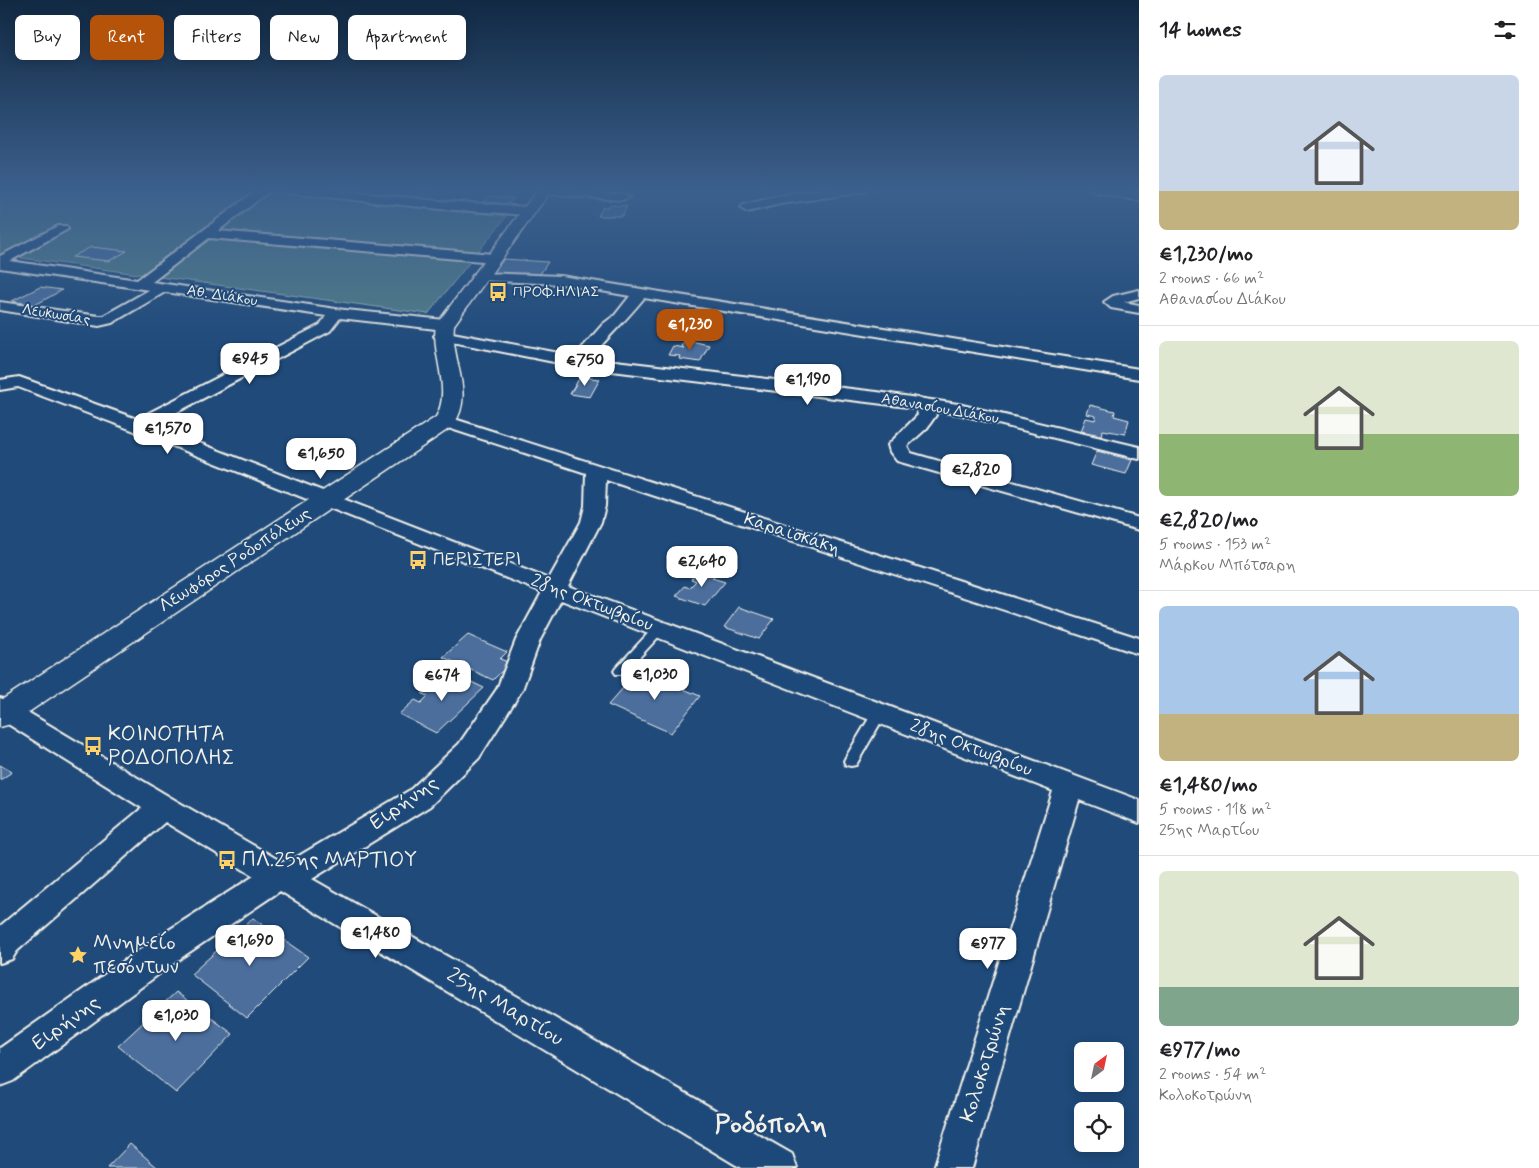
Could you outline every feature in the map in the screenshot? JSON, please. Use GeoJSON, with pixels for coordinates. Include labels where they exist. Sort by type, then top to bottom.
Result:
{"type":"FeatureCollection","features":[{"type":"Feature","properties":{"kind":"street"},"geometry":{"type":"LineString","coordinates":[[0,262],[35,244]]}},
{"type":"Feature","properties":{"kind":"street"},"geometry":{"type":"LineString","coordinates":[[140,284],[194,244]]}},
{"type":"Feature","properties":{"kind":"street"},"geometry":{"type":"LineString","coordinates":[[321,244],[494,258]]}},
{"type":"Feature","properties":{"kind":"street"},"geometry":{"type":"LineString","coordinates":[[446,421],[451,414],[454,401],[443,353],[443,330],[479,277],[506,244]]}},
{"type":"Feature","properties":{"kind":"street","name":"Αθ. Διάκου"},"geometry":{"type":"LineString","coordinates":[[0,262],[443,330]]}},
{"type":"Feature","properties":{"kind":"street"},"geometry":{"type":"LineString","coordinates":[[479,277],[520,280],[539,277],[1139,374]]}},
{"type":"Feature","properties":{"kind":"street","name":"Λευκωσίας"},"geometry":{"type":"LineString","coordinates":[[0,306],[99,321],[107,320],[164,287]]}},
{"type":"Feature","properties":{"kind":"street"},"geometry":{"type":"LineString","coordinates":[[579,362],[608,327],[620,318],[640,293]]}},
{"type":"Feature","properties":{"kind":"street"},"geometry":{"type":"LineString","coordinates":[[1139,294],[1111,302],[1116,306],[1139,309]]}},
{"type":"Feature","properties":{"kind":"street"},"geometry":{"type":"LineString","coordinates":[[138,426],[325,328],[336,314]]}},
{"type":"Feature","properties":{"kind":"street","name":"Αθανασίου Διάκου"},"geometry":{"type":"LineString","coordinates":[[443,330],[473,341],[579,362],[958,409],[1139,453]]}},
{"type":"Feature","properties":{"kind":"street","name":"28ης Οκτωβρίου"},"geometry":{"type":"LineString","coordinates":[[0,385],[19,382],[138,426],[554,589],[1139,812]]}},
{"type":"Feature","properties":{"kind":"street"},"geometry":{"type":"LineString","coordinates":[[924,404],[927,415],[897,445],[899,452],[904,457],[1139,524]]}},
{"type":"Feature","properties":{"kind":"street","name":"Καραϊσκάκη"},"geometry":{"type":"LineString","coordinates":[[446,421],[1139,646]]}},
{"type":"Feature","properties":{"kind":"street","name":"Λεωφόρος Ροδοπόλεως"},"geometry":{"type":"LineString","coordinates":[[2,711],[446,421]]}},
{"type":"Feature","properties":{"kind":"street","name":"Ειρήνης"},"geometry":{"type":"LineString","coordinates":[[0,1069],[173,945],[280,875],[299,870],[420,798],[469,751],[509,690],[528,640],[591,522],[595,506],[596,471]]}},
{"type":"Feature","properties":{"kind":"street","name":"25ης Μαρτίου"},"geometry":{"type":"LineString","coordinates":[[2,711],[778,1168]]}},
{"type":"Feature","properties":{"kind":"street","name":"Κολοκοτρώνη"},"geometry":{"type":"LineString","coordinates":[[953,1168],[1069,785]]}},
{"type":"Feature","properties":{"kind":"street"},"geometry":{"type":"LineString","coordinates":[[0,949],[6,941],[163,807]]}},
{"type":"Feature","properties":{"kind":"lane"},"geometry":{"type":"LineString","coordinates":[[620,671],[658,629]]}},
{"type":"Feature","properties":{"kind":"lane"},"geometry":{"type":"LineString","coordinates":[[851,761],[879,713]]}},
{"type":"Feature","properties":{"kind":"green space"},"geometry":{"type":"Polygon","coordinates":[[[0,244],[485,244],[428,314],[0,255],[0,244]]]}},
{"type":"Feature","properties":{"kind":"building"},"geometry":{"type":"Polygon","coordinates":[[[91,247],[127,251],[109,261],[72,257],[91,247]]]}},
{"type":"Feature","properties":{"kind":"building"},"geometry":{"type":"Polygon","coordinates":[[[504,259],[548,262],[540,274],[531,278],[491,275],[504,259]]]}},
{"type":"Feature","properties":{"kind":"building"},"geometry":{"type":"Polygon","coordinates":[[[40,287],[62,290],[35,305],[12,301],[40,287]]]}},
{"type":"Feature","properties":{"kind":"building"},"geometry":{"type":"Polygon","coordinates":[[[691,341],[709,345],[700,362],[679,359],[680,356],[668,355],[673,346],[684,348],[681,346],[683,343],[691,341]]]}},
{"type":"Feature","properties":{"kind":"building"},"geometry":{"type":"Polygon","coordinates":[[[580,377],[600,379],[590,397],[570,394],[580,377]]]}},
{"type":"Feature","properties":{"kind":"building"},"geometry":{"type":"Polygon","coordinates":[[[1090,405],[1115,411],[1114,416],[1129,420],[1125,434],[1103,430],[1101,435],[1081,431],[1086,418],[1095,420],[1096,416],[1087,414],[1090,405]]]}},
{"type":"Feature","properties":{"kind":"building"},"geometry":{"type":"Polygon","coordinates":[[[1097,451],[1132,460],[1126,474],[1091,465],[1097,451]]]}},
{"type":"Feature","properties":{"kind":"building"},"geometry":{"type":"Polygon","coordinates":[[[700,569],[715,575],[712,578],[725,582],[705,606],[676,596],[685,586],[689,588],[696,581],[691,579],[700,569]]]}},
{"type":"Feature","properties":{"kind":"building"},"geometry":{"type":"Polygon","coordinates":[[[739,607],[774,619],[759,639],[724,627],[739,607]]]}},
{"type":"Feature","properties":{"kind":"building"},"geometry":{"type":"Polygon","coordinates":[[[468,635],[507,652],[500,659],[510,663],[493,680],[443,657],[468,635]]]}},
{"type":"Feature","properties":{"kind":"building"},"geometry":{"type":"Polygon","coordinates":[[[639,670],[700,696],[671,733],[608,705],[639,670]]]}},
{"type":"Feature","properties":{"kind":"building"},"geometry":{"type":"Polygon","coordinates":[[[448,671],[484,688],[436,733],[399,714],[415,700],[421,703],[428,696],[422,694],[437,681],[443,684],[448,679],[442,676],[448,671]]]}},
{"type":"Feature","properties":{"kind":"building"},"geometry":{"type":"Polygon","coordinates":[[[0,765],[12,772],[0,780],[0,765]]]}},
{"type":"Feature","properties":{"kind":"building"},"geometry":{"type":"Polygon","coordinates":[[[253,918],[308,957],[247,1018],[191,974],[253,918]]]}},
{"type":"Feature","properties":{"kind":"building"},"geometry":{"type":"Polygon","coordinates":[[[176,992],[233,1034],[176,1093],[118,1046],[176,992]]]}},
{"type":"Feature","properties":{"kind":"building"},"geometry":{"type":"Polygon","coordinates":[[[130,1144],[158,1168],[107,1168],[130,1144]]]}},
{"type":"Feature","properties":{"kind":"place","name":"ΠΡΟΦ.ΗΛΙΑΣ"},"geometry":{"type":"Point","coordinates":[498,292]}},
{"type":"Feature","properties":{"kind":"place","name":"ΠΕΡΙΣΤΕΡΙ"},"geometry":{"type":"Point","coordinates":[418,560]}},
{"type":"Feature","properties":{"kind":"place","name":"ΚΟΙΝΟΤΗΤΑ ΡΟΔΟΠΟΛΗΣ"},"geometry":{"type":"Point","coordinates":[93,746]}},
{"type":"Feature","properties":{"kind":"place","name":"ΠΛ.25ης ΜΑΡΤΙΟΥ"},"geometry":{"type":"Point","coordinates":[227,860]}},
{"type":"Feature","properties":{"kind":"place","name":"Μνημείο πεσόντων"},"geometry":{"type":"Point","coordinates":[78,955]}},
{"type":"Feature","properties":{"kind":"district","name":"Ροδόπολη"},"geometry":{"type":"Point","coordinates":[771,1125]}}]}
